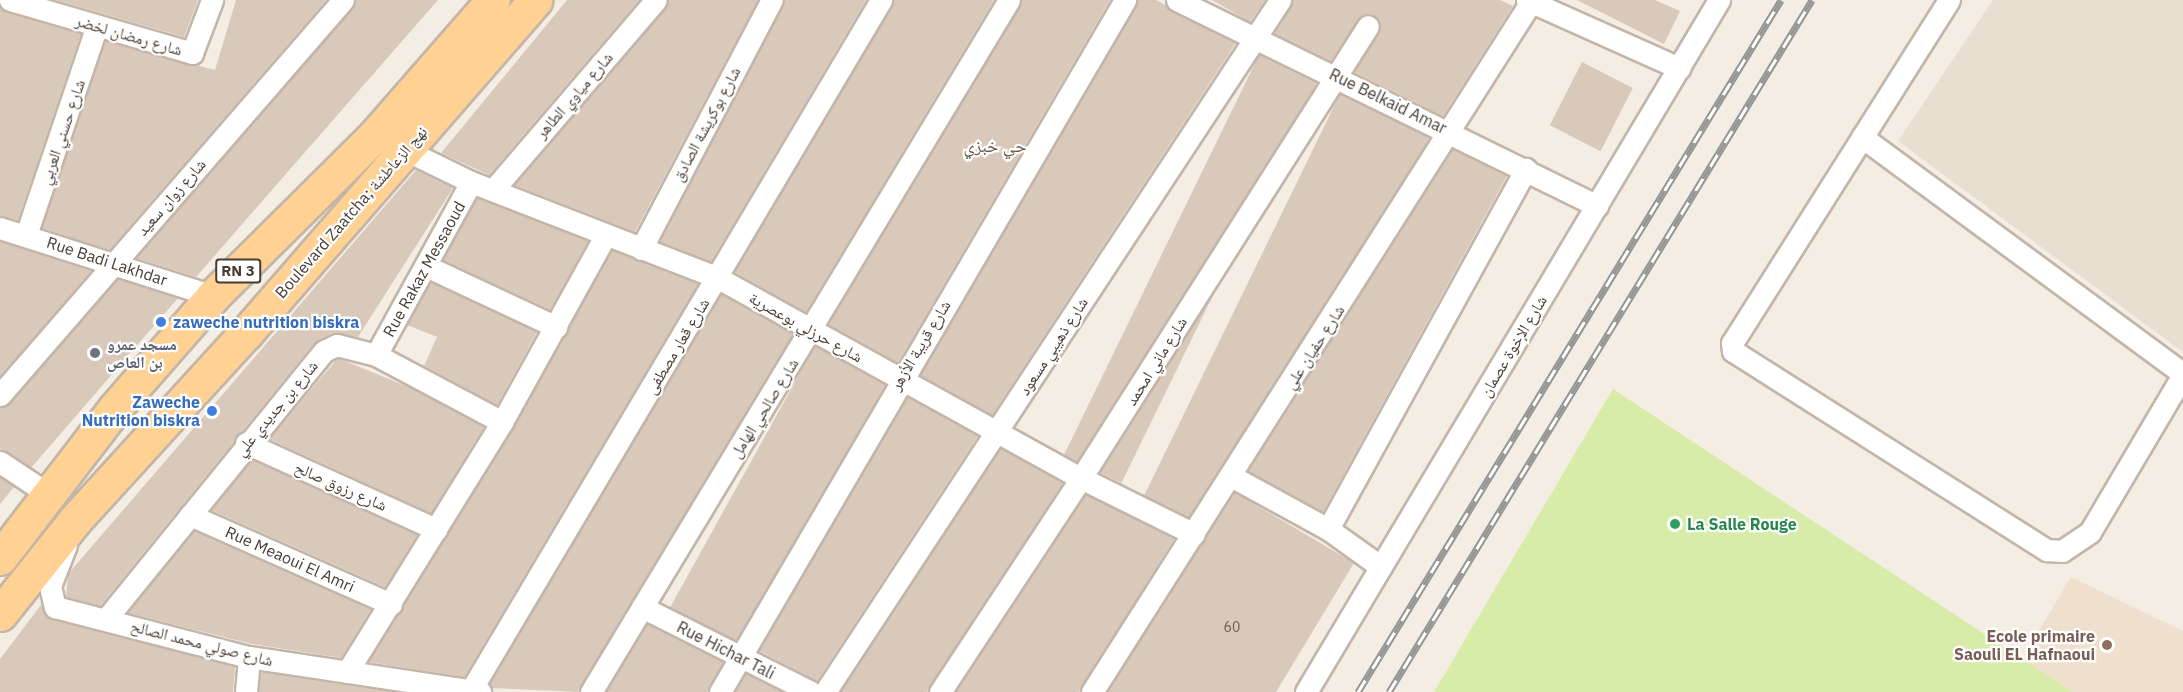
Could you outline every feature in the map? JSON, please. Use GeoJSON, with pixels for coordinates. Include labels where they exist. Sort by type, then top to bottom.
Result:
{"type":"FeatureCollection","features":[{"type":"Feature","properties":{"kind":"main road","name":"Boulevard Zaatcha; نهج الزعاطشة"},"geometry":{"type":"LineString","coordinates":[[0,558],[51,496],[115,408],[213,296],[377,134],[493,0]]}},
{"type":"Feature","properties":{"kind":"main road","name":"Boulevard Zaatcha; نهج الزعاطشة"},"geometry":{"type":"LineString","coordinates":[[0,614],[75,520],[404,151],[535,0]]}},
{"type":"Feature","properties":{"kind":"street","name":"شارع رمضان لخضر"},"geometry":{"type":"LineString","coordinates":[[23,2],[96,28],[192,53],[212,0]]}},
{"type":"Feature","properties":{"kind":"street","name":"شارع زوان سعيد"},"geometry":{"type":"LineString","coordinates":[[0,395],[343,0]]}},
{"type":"Feature","properties":{"kind":"street","name":"شارع مياوي الطاهر"},"geometry":{"type":"LineString","coordinates":[[493,190],[656,0]]}},
{"type":"Feature","properties":{"kind":"street","name":"شارع بوكريشة الصادق"},"geometry":{"type":"LineString","coordinates":[[641,249],[772,0]]}},
{"type":"Feature","properties":{"kind":"street","name":"شارع قعار مصطفى"},"geometry":{"type":"LineString","coordinates":[[475,691],[881,0]]}},
{"type":"Feature","properties":{"kind":"street","name":"شارع صالحي الهامل"},"geometry":{"type":"LineString","coordinates":[[591,692],[812,330],[1009,0]]}},
{"type":"Feature","properties":{"kind":"street","name":"شارع قريبة الأزهر"},"geometry":{"type":"LineString","coordinates":[[720,692],[741,660],[899,380],[1125,0]]}},
{"type":"Feature","properties":{"kind":"street","name":"Rue Belkaid Amar"},"geometry":{"type":"LineString","coordinates":[[1177,0],[1202,5],[1256,36],[1452,131],[1597,206]]}},
{"type":"Feature","properties":{"kind":"street","name":"شارع ذهيبي مسعود"},"geometry":{"type":"LineString","coordinates":[[825,692],[1280,0]]}},
{"type":"Feature","properties":{"kind":"street","name":"شارع الإخوة عصمان"},"geometry":{"type":"LineString","coordinates":[[1306,692],[1719,0]]}},
{"type":"Feature","properties":{"kind":"street"},"geometry":{"type":"LineString","coordinates":[[1862,137],[2183,375],[2090,532],[2062,551],[2047,550],[1738,358],[1732,343],[1862,137],[1949,0]]}},
{"type":"Feature","properties":{"kind":"street"},"geometry":{"type":"LineString","coordinates":[[1530,1],[1679,68]]}},
{"type":"Feature","properties":{"kind":"street","name":"شارع حفيان علي"},"geometry":{"type":"LineString","coordinates":[[1092,692],[1452,131],[1530,1]]}},
{"type":"Feature","properties":{"kind":"street","name":"شارع ماني امحمد"},"geometry":{"type":"LineString","coordinates":[[939,692],[1081,478],[1368,26]]}},
{"type":"Feature","properties":{"kind":"street","name":"شارع حسني العربي"},"geometry":{"type":"LineString","coordinates":[[26,235],[96,28]]}},
{"type":"Feature","properties":{"kind":"street","name":"شارع حرزلي بوعصرية"},"geometry":{"type":"LineString","coordinates":[[377,134],[404,151],[471,182],[718,278],[899,380],[998,431],[1081,478],[1194,534]]}},
{"type":"Feature","properties":{"kind":"street"},"geometry":{"type":"LineString","coordinates":[[1328,529],[1526,169]]}},
{"type":"Feature","properties":{"kind":"street","name":"Rue Rakaz Messaoud"},"geometry":{"type":"LineString","coordinates":[[376,355],[471,182]]}},
{"type":"Feature","properties":{"kind":"street","name":"Rue Badi Lakhdar"},"geometry":{"type":"LineString","coordinates":[[0,228],[213,296]]}},
{"type":"Feature","properties":{"kind":"street"},"geometry":{"type":"LineString","coordinates":[[347,672],[502,422],[605,236]]}},
{"type":"Feature","properties":{"kind":"street"},"geometry":{"type":"LineString","coordinates":[[426,266],[556,327]]}},
{"type":"Feature","properties":{"kind":"street","name":"شارع بن جديدي علي"},"geometry":{"type":"LineString","coordinates":[[106,619],[246,443],[324,351],[337,345],[376,355],[502,422]]}},
{"type":"Feature","properties":{"kind":"street","name":"شارع رزوق صالح"},"geometry":{"type":"LineString","coordinates":[[246,443],[436,529]]}},
{"type":"Feature","properties":{"kind":"street"},"geometry":{"type":"LineString","coordinates":[[0,462],[51,496]]}},
{"type":"Feature","properties":{"kind":"street"},"geometry":{"type":"LineString","coordinates":[[1231,476],[1328,529],[1381,567]]}},
{"type":"Feature","properties":{"kind":"street","name":"Rue Meaoui El Amri"},"geometry":{"type":"LineString","coordinates":[[190,515],[391,604]]}},
{"type":"Feature","properties":{"kind":"street","name":"شارع صولي محمد الصالح"},"geometry":{"type":"LineString","coordinates":[[75,520],[49,597],[54,607],[249,657],[347,672],[413,687],[475,691]]}},
{"type":"Feature","properties":{"kind":"street","name":"Rue Hichar Tali"},"geometry":{"type":"LineString","coordinates":[[642,607],[741,660],[812,692]]}},
{"type":"Feature","properties":{"kind":"street"},"geometry":{"type":"LineString","coordinates":[[246,692],[249,657]]}},
{"type":"Feature","properties":{"kind":"shaded area"},"geometry":{"type":"Polygon","coordinates":[[[1993,0],[2183,0],[2183,352],[1898,141],[1993,0]]]}},
{"type":"Feature","properties":{"kind":"shaded area","name":"Ecole primaire Saouli EL Hafnaoui"},"geometry":{"type":"Polygon","coordinates":[[[2071,577],[2183,631],[2183,692],[2073,692],[2022,659],[2071,577]]]}},
{"type":"Feature","properties":{"kind":"green space","name":"La Salle Rouge"},"geometry":{"type":"Polygon","coordinates":[[[1613,389],[2022,659],[2073,692],[1434,692],[1613,389]]]}},
{"type":"Feature","properties":{"kind":"building"},"geometry":{"type":"Polygon","coordinates":[[[56,0],[198,0],[184,37],[56,0]]]}},
{"type":"Feature","properties":{"kind":"building"},"geometry":{"type":"Polygon","coordinates":[[[236,0],[326,0],[109,250],[42,228],[105,41],[215,70],[236,0]]]}},
{"type":"Feature","properties":{"kind":"building"},"geometry":{"type":"Polygon","coordinates":[[[355,0],[438,0],[196,277],[136,258],[355,0]]]}},
{"type":"Feature","properties":{"kind":"building"},"geometry":{"type":"Polygon","coordinates":[[[567,0],[639,0],[489,175],[441,153],[567,0]]]}},
{"type":"Feature","properties":{"kind":"building"},"geometry":{"type":"Polygon","coordinates":[[[668,0],[758,0],[635,232],[514,185],[668,0]]]}},
{"type":"Feature","properties":{"kind":"building"},"geometry":{"type":"Polygon","coordinates":[[[785,0],[866,0],[711,262],[659,242],[785,0]]]}},
{"type":"Feature","properties":{"kind":"building"},"geometry":{"type":"Polygon","coordinates":[[[894,0],[994,0],[806,312],[734,272],[894,0]]]}},
{"type":"Feature","properties":{"kind":"building"},"geometry":{"type":"Polygon","coordinates":[[[1022,0],[1110,0],[898,363],[828,324],[1022,0]]]}},
{"type":"Feature","properties":{"kind":"building"},"geometry":{"type":"Polygon","coordinates":[[[1138,0],[1156,0],[1236,43],[992,415],[920,375],[1138,0]]]}},
{"type":"Feature","properties":{"kind":"building"},"geometry":{"type":"Polygon","coordinates":[[[1212,0],[1265,0],[1250,22],[1212,0]]]}},
{"type":"Feature","properties":{"kind":"building"},"geometry":{"type":"Polygon","coordinates":[[[1293,0],[1500,0],[1513,6],[1443,116],[1354,72],[1379,32],[1375,16],[1358,19],[1331,61],[1273,33],[1293,0]]]}},
{"type":"Feature","properties":{"kind":"building"},"geometry":{"type":"Polygon","coordinates":[[[1577,0],[1655,0],[1680,11],[1664,44],[1577,0]]]}},
{"type":"Feature","properties":{"kind":"building"},"geometry":{"type":"Polygon","coordinates":[[[0,8],[81,34],[18,220],[0,216],[0,8]]]}},
{"type":"Feature","properties":{"kind":"building"},"geometry":{"type":"Polygon","coordinates":[[[1259,55],[1317,83],[1121,483],[1064,455],[1259,55]]]}},
{"type":"Feature","properties":{"kind":"building"},"geometry":{"type":"Polygon","coordinates":[[[1582,62],[1633,88],[1601,151],[1550,125],[1582,62]]]}},
{"type":"Feature","properties":{"kind":"building"},"geometry":{"type":"Polygon","coordinates":[[[1340,94],[1429,137],[1232,541],[1143,498],[1340,94]]]}},
{"type":"Feature","properties":{"kind":"building"},"geometry":{"type":"Polygon","coordinates":[[[1452,149],[1507,176],[1323,512],[1248,471],[1452,149]]]}},
{"type":"Feature","properties":{"kind":"building"},"geometry":{"type":"Polygon","coordinates":[[[416,170],[453,188],[358,337],[332,333],[314,343],[100,606],[66,597],[68,574],[416,170]]]}},
{"type":"Feature","properties":{"kind":"building"},"geometry":{"type":"Polygon","coordinates":[[[477,198],[588,241],[550,310],[443,260],[477,198]]]}},
{"type":"Feature","properties":{"kind":"building"},"geometry":{"type":"Polygon","coordinates":[[[0,241],[91,271],[0,376],[0,241]]]}},
{"type":"Feature","properties":{"kind":"building"},"geometry":{"type":"Polygon","coordinates":[[[612,250],[698,284],[464,677],[368,662],[513,429],[612,250]]]}},
{"type":"Feature","properties":{"kind":"building"},"geometry":{"type":"Polygon","coordinates":[[[118,279],[178,298],[31,468],[0,449],[0,407],[10,403],[118,279]]]}},
{"type":"Feature","properties":{"kind":"building"},"geometry":{"type":"Polygon","coordinates":[[[431,282],[537,332],[497,405],[424,366],[437,337],[407,325],[431,282]]]}},
{"type":"Feature","properties":{"kind":"building"},"geometry":{"type":"Polygon","coordinates":[[[721,294],[793,334],[578,692],[492,688],[489,684],[721,294]]]}},
{"type":"Feature","properties":{"kind":"building"},"geometry":{"type":"Polygon","coordinates":[[[815,346],[885,385],[740,646],[670,608],[815,346]]]}},
{"type":"Feature","properties":{"kind":"building"},"geometry":{"type":"Polygon","coordinates":[[[338,358],[413,389],[484,427],[431,513],[269,439],[338,358]]]}},
{"type":"Feature","properties":{"kind":"building"},"geometry":{"type":"Polygon","coordinates":[[[907,397],[978,436],[817,681],[759,651],[907,397]]]}},
{"type":"Feature","properties":{"kind":"building"},"geometry":{"type":"Polygon","coordinates":[[[1001,448],[1063,483],[927,692],[840,692],[1001,448]]]}},
{"type":"Feature","properties":{"kind":"building"},"geometry":{"type":"Polygon","coordinates":[[[252,460],[417,535],[385,587],[211,510],[252,460]]]}},
{"type":"Feature","properties":{"kind":"building"},"geometry":{"type":"Polygon","coordinates":[[[0,477],[14,487],[0,504],[0,477]]]}},
{"type":"Feature","properties":{"kind":"building"},"geometry":{"type":"Polygon","coordinates":[[[1234,492],[1354,563],[1276,692],[1107,692],[1234,492]]]}},
{"type":"Feature","properties":{"kind":"building"},"geometry":{"type":"Polygon","coordinates":[[[1085,494],[1174,539],[1079,692],[955,692],[1085,494]]]}},
{"type":"Feature","properties":{"kind":"building"},"geometry":{"type":"Polygon","coordinates":[[[194,531],[371,609],[341,658],[252,644],[128,613],[194,531]]]}},
{"type":"Feature","properties":{"kind":"building"},"geometry":{"type":"Polygon","coordinates":[[[41,605],[52,619],[235,667],[233,692],[0,692],[0,659],[41,605]]]}},
{"type":"Feature","properties":{"kind":"building"},"geometry":{"type":"Polygon","coordinates":[[[647,624],[723,662],[707,692],[606,692],[647,624]]]}},
{"type":"Feature","properties":{"kind":"building"},"geometry":{"type":"Polygon","coordinates":[[[261,672],[346,685],[395,692],[259,692],[261,672]]]}},
{"type":"Feature","properties":{"kind":"building"},"geometry":{"type":"Polygon","coordinates":[[[746,673],[783,692],[735,692],[746,673]]]}},
{"type":"Feature","properties":{"kind":"railway"},"geometry":{"type":"LineString","coordinates":[[1358,692],[1781,0]]}},
{"type":"Feature","properties":{"kind":"railway"},"geometry":{"type":"LineString","coordinates":[[1389,692],[1812,0]]}},
{"type":"Feature","properties":{"kind":"place","name":"zaweche nutrition biskra"},"geometry":{"type":"Point","coordinates":[161,322]}},
{"type":"Feature","properties":{"kind":"place","name":"مسجد عمرو بن العاص"},"geometry":{"type":"Point","coordinates":[95,353]}},
{"type":"Feature","properties":{"kind":"place","name":"Zaweche Nutrition biskra"},"geometry":{"type":"Point","coordinates":[212,411]}},
{"type":"Feature","properties":{"kind":"place","name":"La Salle Rouge"},"geometry":{"type":"Point","coordinates":[1675,524]}},
{"type":"Feature","properties":{"kind":"place","name":"Ecole primaire Saouli EL Hafnaoui"},"geometry":{"type":"Point","coordinates":[2107,645]}},
{"type":"Feature","properties":{"kind":"district","name":"حي خبزي"},"geometry":{"type":"Point","coordinates":[995,146]}}]}
